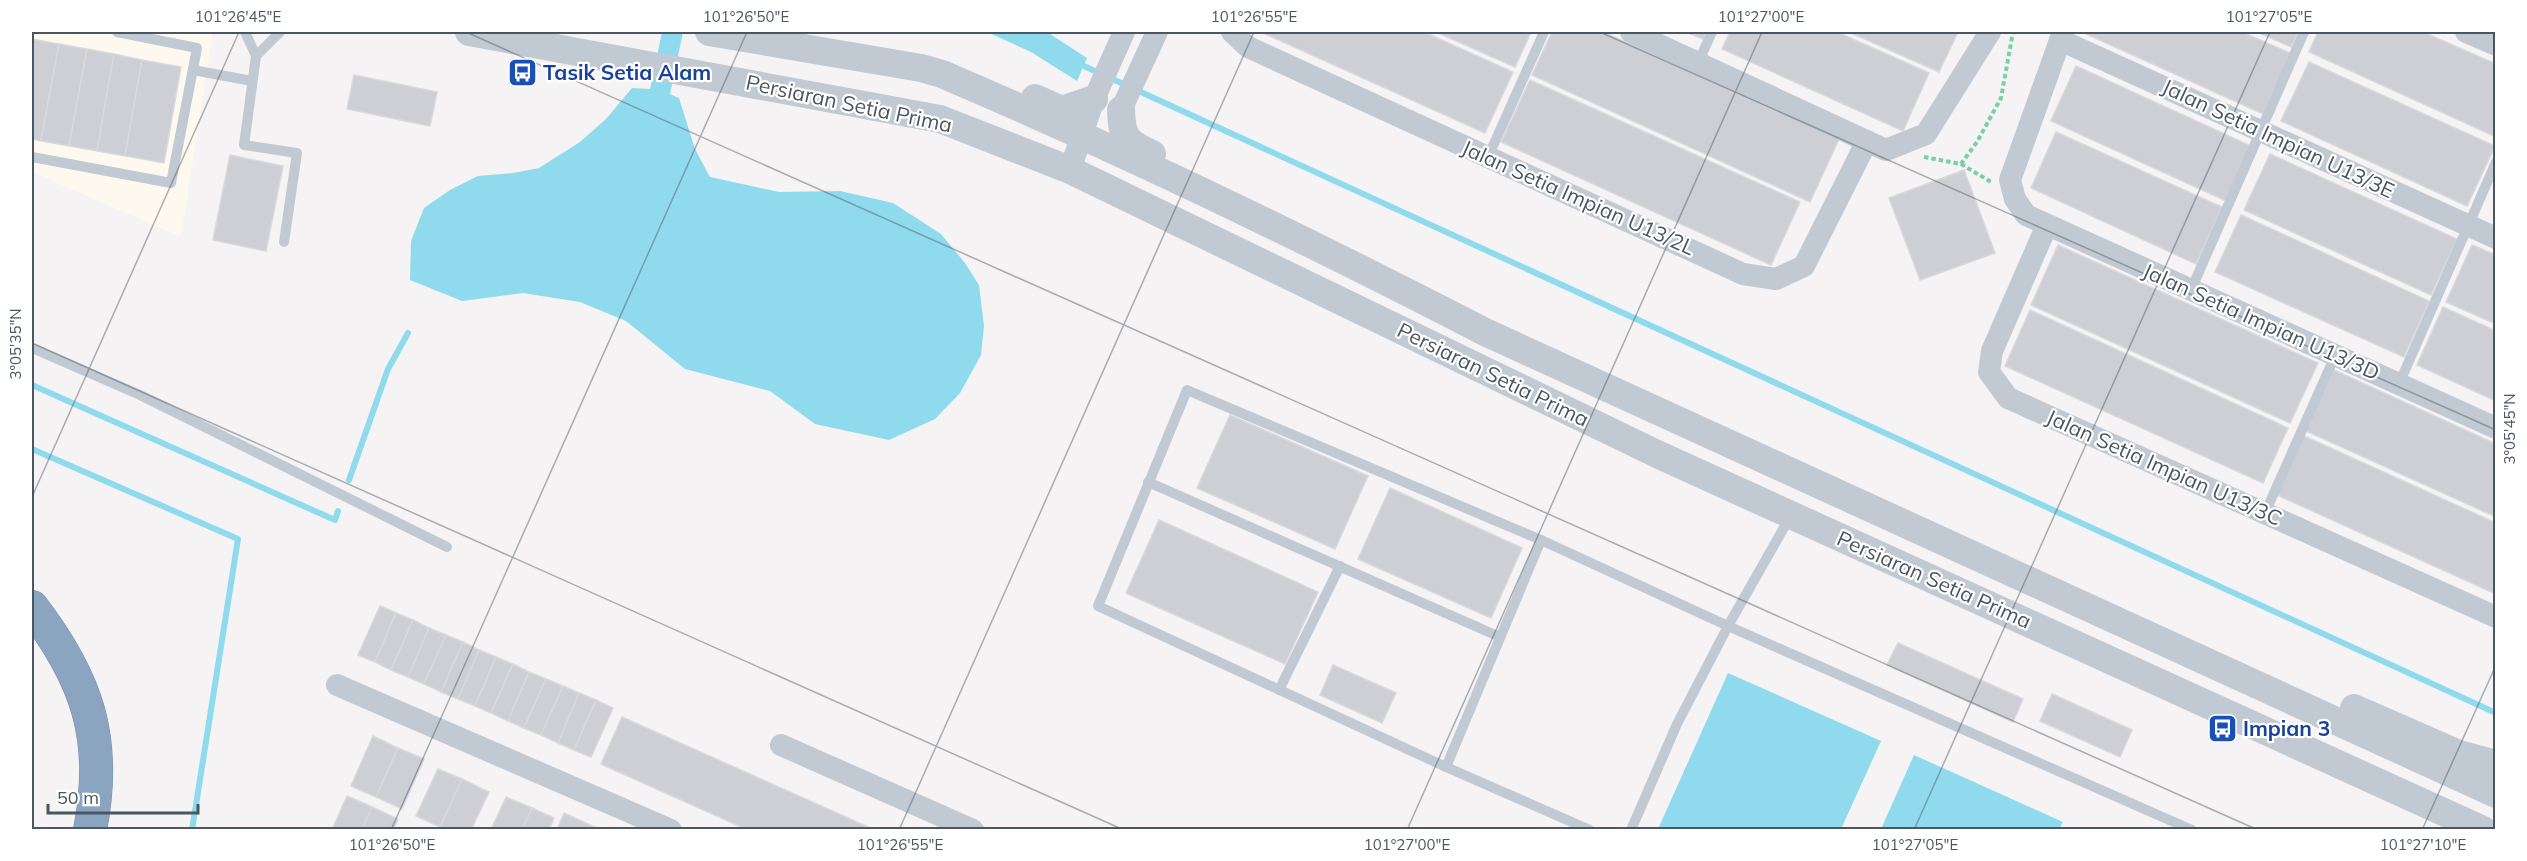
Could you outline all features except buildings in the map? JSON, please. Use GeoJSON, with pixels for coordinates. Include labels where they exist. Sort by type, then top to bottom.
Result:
{"type":"FeatureCollection","features":[{"type":"Feature","properties":{"kind":"highway"},"geometry":{"type":"LineString","coordinates":[[32,607],[54,636],[73,668],[87,704],[95,740],[98,779],[90,830]]}},
{"type":"Feature","properties":{"kind":"street","name":"Persiaran Setia Prima"},"geometry":{"type":"LineString","coordinates":[[469,32],[940,119],[1070,170],[1657,454],[2483,830]]}},
{"type":"Feature","properties":{"kind":"street","name":"Persiaran Setia Prima"},"geometry":{"type":"LineString","coordinates":[[709,32],[921,68],[942,74],[1082,134],[1332,253],[1485,333],[2496,794]]}},
{"type":"Feature","properties":{"kind":"street"},"geometry":{"type":"LineString","coordinates":[[1070,170],[1094,98],[1124,32]]}},
{"type":"Feature","properties":{"kind":"street","name":"Jalan Setia Impian U13/2L"},"geometry":{"type":"LineString","coordinates":[[1232,32],[1248,47],[1743,274],[1776,279],[1804,266],[1876,146]]}},
{"type":"Feature","properties":{"kind":"street"},"geometry":{"type":"LineString","coordinates":[[1631,32],[1876,146],[1926,134],[1990,32]]}},
{"type":"Feature","properties":{"kind":"street"},"geometry":{"type":"LineString","coordinates":[[2466,32],[2496,45]]}},
{"type":"Feature","properties":{"kind":"street"},"geometry":{"type":"LineString","coordinates":[[2037,220],[2015,198],[2010,180],[2062,36]]}},
{"type":"Feature","properties":{"kind":"street","name":"Jalan Setia Impian U13/3E"},"geometry":{"type":"LineString","coordinates":[[2062,36],[2260,131],[2496,238]]}},
{"type":"Feature","properties":{"kind":"street"},"geometry":{"type":"LineString","coordinates":[[1154,39],[1121,110],[1122,132],[1134,146],[1290,219],[1332,253]]}},
{"type":"Feature","properties":{"kind":"street"},"geometry":{"type":"LineString","coordinates":[[942,74],[976,73],[1062,110],[1094,98]]}},
{"type":"Feature","properties":{"kind":"street","name":"Jalan Setia Impian U13/3D"},"geometry":{"type":"LineString","coordinates":[[2037,220],[2496,428]]}},
{"type":"Feature","properties":{"kind":"street","name":"Jalan Setia Impian U13/3C"},"geometry":{"type":"LineString","coordinates":[[2037,220],[1992,351],[1989,372],[2008,398],[2496,617]]}},
{"type":"Feature","properties":{"kind":"street"},"geometry":{"type":"LineString","coordinates":[[1485,333],[1546,380],[1657,432],[1663,444],[1657,454]]}},
{"type":"Feature","properties":{"kind":"street"},"geometry":{"type":"LineString","coordinates":[[2142,631],[2198,638],[2459,754],[2496,764]]}},
{"type":"Feature","properties":{"kind":"street"},"geometry":{"type":"LineString","coordinates":[[337,685],[671,830]]}},
{"type":"Feature","properties":{"kind":"street"},"geometry":{"type":"LineString","coordinates":[[781,745],[973,830]]}},
{"type":"Feature","properties":{"kind":"lane"},"geometry":{"type":"LineString","coordinates":[[32,157],[171,183],[197,48],[117,32]]}},
{"type":"Feature","properties":{"kind":"lane"},"geometry":{"type":"LineString","coordinates":[[244,32],[256,56],[244,145],[297,153],[284,242]]}},
{"type":"Feature","properties":{"kind":"lane"},"geometry":{"type":"LineString","coordinates":[[256,56],[280,32]]}},
{"type":"Feature","properties":{"kind":"lane"},"geometry":{"type":"LineString","coordinates":[[1488,157],[1544,32]]}},
{"type":"Feature","properties":{"kind":"lane"},"geometry":{"type":"LineString","coordinates":[[1698,63],[1712,32]]}},
{"type":"Feature","properties":{"kind":"lane"},"geometry":{"type":"LineString","coordinates":[[2191,290],[2304,32]]}},
{"type":"Feature","properties":{"kind":"lane"},"geometry":{"type":"LineString","coordinates":[[193,70],[252,81]]}},
{"type":"Feature","properties":{"kind":"lane"},"geometry":{"type":"LineString","coordinates":[[2399,384],[2496,162]]}},
{"type":"Feature","properties":{"kind":"lane"},"geometry":{"type":"LineString","coordinates":[[32,348],[140,395],[447,547]]}},
{"type":"Feature","properties":{"kind":"lane"},"geometry":{"type":"LineString","coordinates":[[2265,513],[2335,356]]}},
{"type":"Feature","properties":{"kind":"lane"},"geometry":{"type":"LineString","coordinates":[[1590,830],[1446,767],[1098,606],[1187,390],[1541,540],[1728,626],[2192,830]]}},
{"type":"Feature","properties":{"kind":"lane"},"geometry":{"type":"LineString","coordinates":[[1148,482],[1500,637]]}},
{"type":"Feature","properties":{"kind":"lane"},"geometry":{"type":"LineString","coordinates":[[1631,830],[1677,724],[1728,626],[1791,515]]}},
{"type":"Feature","properties":{"kind":"lane"},"geometry":{"type":"LineString","coordinates":[[1446,767],[1541,540]]}},
{"type":"Feature","properties":{"kind":"lane"},"geometry":{"type":"LineString","coordinates":[[1279,690],[1340,566]]}},
{"type":"Feature","properties":{"kind":"path"},"geometry":{"type":"LineString","coordinates":[[1876,146],[1961,164],[1977,142],[2001,98],[2013,32]]}},
{"type":"Feature","properties":{"kind":"shaded area"},"geometry":{"type":"Polygon","coordinates":[[[32,32],[213,32],[181,237],[32,172],[32,32]]]}},
{"type":"Feature","properties":{"kind":"water"},"geometry":{"type":"Polygon","coordinates":[[[662,32],[683,32],[670,94],[679,98],[695,149],[710,177],[779,192],[840,191],[893,203],[941,234],[965,263],[979,285],[984,326],[981,355],[960,393],[935,419],[889,440],[815,424],[770,391],[685,369],[626,321],[580,302],[523,293],[462,301],[410,280],[411,241],[424,208],[450,190],[478,176],[539,168],[580,142],[606,119],[632,88],[650,89],[662,32]]]}},
{"type":"Feature","properties":{"kind":"water"},"geometry":{"type":"Polygon","coordinates":[[[987,32],[1047,32],[1087,58],[1077,81],[1031,52],[987,32]]]}},
{"type":"Feature","properties":{"kind":"water"},"geometry":{"type":"Polygon","coordinates":[[[1728,673],[1881,741],[1841,829],[1658,829],[1728,673]]]}},
{"type":"Feature","properties":{"kind":"water"},"geometry":{"type":"Polygon","coordinates":[[[1914,755],[2063,822],[2059,829],[1881,829],[1914,755]]]}},
{"type":"Feature","properties":{"kind":"waterway"},"geometry":{"type":"LineString","coordinates":[[1084,66],[2496,713]]}},
{"type":"Feature","properties":{"kind":"waterway"},"geometry":{"type":"LineString","coordinates":[[349,480],[388,369],[408,333]]}},
{"type":"Feature","properties":{"kind":"waterway"},"geometry":{"type":"LineString","coordinates":[[32,385],[335,520],[338,511]]}},
{"type":"Feature","properties":{"kind":"waterway"},"geometry":{"type":"LineString","coordinates":[[32,449],[238,539],[192,830]]}},
{"type":"Feature","properties":{"kind":"place","name":"Tasik Setia Alam"},"geometry":{"type":"Point","coordinates":[522,73]}},
{"type":"Feature","properties":{"kind":"place","name":"Impian 3"},"geometry":{"type":"Point","coordinates":[2222,729]}}]}
